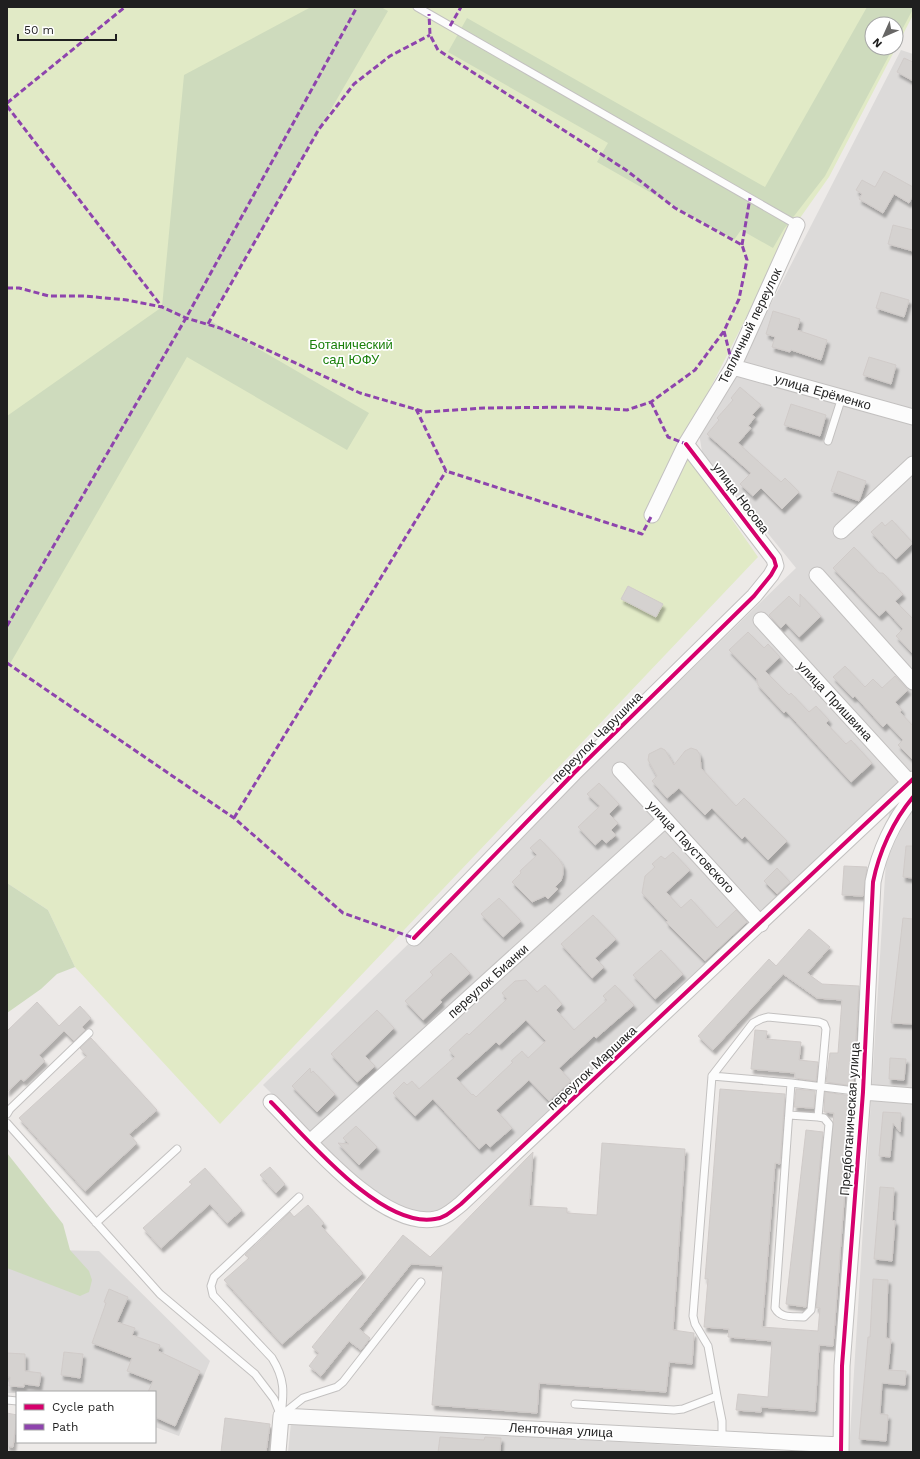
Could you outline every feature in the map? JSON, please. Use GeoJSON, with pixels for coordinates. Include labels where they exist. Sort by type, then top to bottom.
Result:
{"type":"FeatureCollection","features":[{"type":"Feature","properties":{"kind":"street","name":"Тепличный переулок"},"geometry":{"type":"LineString","coordinates":[[652,515],[686,444],[733,367],[797,225]]}},
{"type":"Feature","properties":{"kind":"street","name":"улица Ерёменко"},"geometry":{"type":"LineString","coordinates":[[733,367],[913,417]]}},
{"type":"Feature","properties":{"kind":"street","name":"улица Носова"},"geometry":{"type":"LineString","coordinates":[[686,444],[774,559],[776,566]]}},
{"type":"Feature","properties":{"kind":"street"},"geometry":{"type":"LineString","coordinates":[[841,531],[913,464]]}},
{"type":"Feature","properties":{"kind":"street","name":"переулок Чарушина"},"geometry":{"type":"LineString","coordinates":[[414,938],[574,773],[754,596],[772,575],[776,566]]}},
{"type":"Feature","properties":{"kind":"street"},"geometry":{"type":"LineString","coordinates":[[817,575],[913,682]]}},
{"type":"Feature","properties":{"kind":"street","name":"улица Пришвина"},"geometry":{"type":"LineString","coordinates":[[761,620],[912,786]]}},
{"type":"Feature","properties":{"kind":"street","name":"улица Паустовского"},"geometry":{"type":"LineString","coordinates":[[620,770],[761,924]]}},
{"type":"Feature","properties":{"kind":"street","name":"переулок Маршака"},"geometry":{"type":"LineString","coordinates":[[271,1102],[359,1191],[394,1212],[408,1218],[423,1220],[435,1219],[446,1215],[461,1204],[761,924],[912,786]]}},
{"type":"Feature","properties":{"kind":"street","name":"Предботаническая улица"},"geometry":{"type":"LineString","coordinates":[[841,1448],[842,1366],[863,1092],[873,882],[876,865],[883,847],[903,811],[912,786]]}},
{"type":"Feature","properties":{"kind":"street","name":"переулок Бианки"},"geometry":{"type":"LineString","coordinates":[[310,1142],[665,820]]}},
{"type":"Feature","properties":{"kind":"street"},"geometry":{"type":"LineString","coordinates":[[863,1092],[913,1096]]}},
{"type":"Feature","properties":{"kind":"street"},"geometry":{"type":"LineString","coordinates":[[278,1452],[281,1416]]}},
{"type":"Feature","properties":{"kind":"street","name":"Ленточная улица"},"geometry":{"type":"LineString","coordinates":[[281,1416],[722,1439],[841,1448]]}},
{"type":"Feature","properties":{"kind":"lane"},"geometry":{"type":"LineString","coordinates":[[417,7],[797,225]]}},
{"type":"Feature","properties":{"kind":"lane"},"geometry":{"type":"LineString","coordinates":[[828,441],[842,397]]}},
{"type":"Feature","properties":{"kind":"lane"},"geometry":{"type":"LineString","coordinates":[[722,1439],[722,1421],[708,1346],[695,1324],[693,1316],[712,1076],[753,1024],[761,1019],[768,1017],[819,1022],[824,1024],[826,1029],[818,1117]]}},
{"type":"Feature","properties":{"kind":"lane"},"geometry":{"type":"LineString","coordinates":[[7,1114],[10,1109],[89,1033]]}},
{"type":"Feature","properties":{"kind":"lane"},"geometry":{"type":"LineString","coordinates":[[712,1076],[821,1086],[863,1092]]}},
{"type":"Feature","properties":{"kind":"lane"},"geometry":{"type":"LineString","coordinates":[[789,1115],[824,1118],[829,1124],[811,1310],[804,1317],[782,1316],[775,1308],[791,1083]]}},
{"type":"Feature","properties":{"kind":"lane"},"geometry":{"type":"LineString","coordinates":[[7,1123],[160,1294],[255,1374],[274,1399],[281,1416]]}},
{"type":"Feature","properties":{"kind":"lane"},"geometry":{"type":"LineString","coordinates":[[96,1223],[177,1150]]}},
{"type":"Feature","properties":{"kind":"lane"},"geometry":{"type":"LineString","coordinates":[[281,1416],[284,1388],[278,1366],[213,1295],[211,1286],[214,1277],[299,1197]]}},
{"type":"Feature","properties":{"kind":"lane"},"geometry":{"type":"LineString","coordinates":[[281,1416],[303,1398],[337,1387],[343,1382],[421,1282]]}},
{"type":"Feature","properties":{"kind":"lane"},"geometry":{"type":"LineString","coordinates":[[575,1404],[674,1410],[683,1409],[717,1396]]}},
{"type":"Feature","properties":{"kind":"shaded area"},"geometry":{"type":"Polygon","coordinates":[[[904,51],[913,54],[913,1452],[849,1452],[890,797],[444,1210],[421,1212],[390,1204],[361,1183],[263,1085],[796,568],[702,452],[699,433],[734,376],[898,56],[904,56],[904,51]]]}},
{"type":"Feature","properties":{"kind":"shaded area"},"geometry":{"type":"Polygon","coordinates":[[[7,1249],[99,1251],[210,1361],[179,1436],[156,1427],[156,1391],[16,1391],[16,1393],[7,1393],[7,1249]]]}},
{"type":"Feature","properties":{"kind":"shaded area"},"geometry":{"type":"Polygon","coordinates":[[[291,1423],[796,1452],[288,1452],[291,1423]]]}},
{"type":"Feature","properties":{"kind":"green space","name":"Ботанический сад ЮФУ"},"geometry":{"type":"Polygon","coordinates":[[[7,7],[913,7],[913,15],[904,32],[904,16],[864,16],[864,56],[892,56],[829,177],[788,235],[684,440],[687,455],[758,557],[220,1124],[75,967],[48,910],[7,883],[7,7]]]}},
{"type":"Feature","properties":{"kind":"green space"},"geometry":{"type":"Polygon","coordinates":[[[311,7],[381,7],[388,11],[209,320],[369,413],[347,450],[187,357],[7,669],[7,416],[162,307],[184,75],[311,7]]]}},
{"type":"Feature","properties":{"kind":"green space"},"geometry":{"type":"Polygon","coordinates":[[[867,7],[913,7],[904,26],[904,16],[864,16],[864,56],[889,56],[825,176],[784,229],[773,248],[741,230],[734,240],[597,162],[608,143],[448,52],[467,18],[765,187],[867,7]]]}},
{"type":"Feature","properties":{"kind":"green space"},"geometry":{"type":"Polygon","coordinates":[[[7,883],[48,910],[75,967],[57,974],[41,989],[7,1013],[7,883]]]}},
{"type":"Feature","properties":{"kind":"green space"},"geometry":{"type":"Polygon","coordinates":[[[7,1153],[63,1224],[70,1250],[89,1271],[92,1280],[89,1292],[80,1296],[7,1268],[7,1153]]]}},
{"type":"Feature","properties":{"kind":"building"},"geometry":{"type":"Polygon","coordinates":[[[904,58],[913,62],[913,81],[897,72],[904,58]]]}},
{"type":"Feature","properties":{"kind":"building"},"geometry":{"type":"Polygon","coordinates":[[[884,171],[913,187],[913,196],[909,203],[894,194],[883,213],[859,199],[862,194],[856,190],[862,180],[875,187],[884,171]]]}},
{"type":"Feature","properties":{"kind":"building"},"geometry":{"type":"Polygon","coordinates":[[[893,225],[913,230],[913,251],[888,244],[893,225]]]}},
{"type":"Feature","properties":{"kind":"building"},"geometry":{"type":"Polygon","coordinates":[[[881,292],[909,300],[904,317],[876,308],[881,292]]]}},
{"type":"Feature","properties":{"kind":"building"},"geometry":{"type":"Polygon","coordinates":[[[773,311],[800,319],[797,330],[827,340],[821,360],[791,350],[790,352],[772,347],[775,337],[766,334],[773,311]]]}},
{"type":"Feature","properties":{"kind":"building"},"geometry":{"type":"Polygon","coordinates":[[[869,357],[896,365],[891,384],[863,375],[869,357]]]}},
{"type":"Feature","properties":{"kind":"building"},"geometry":{"type":"Polygon","coordinates":[[[740,387],[761,405],[752,415],[755,417],[748,426],[751,428],[738,443],[781,482],[785,478],[799,492],[782,509],[761,488],[753,496],[740,484],[751,473],[707,434],[719,420],[717,418],[733,400],[731,398],[740,387]]]}},
{"type":"Feature","properties":{"kind":"building"},"geometry":{"type":"Polygon","coordinates":[[[791,404],[826,415],[820,436],[784,425],[791,404]]]}},
{"type":"Feature","properties":{"kind":"building"},"geometry":{"type":"Polygon","coordinates":[[[838,471],[866,481],[859,501],[831,491],[838,471]]]}},
{"type":"Feature","properties":{"kind":"building"},"geometry":{"type":"Polygon","coordinates":[[[892,520],[913,543],[896,559],[871,532],[882,522],[885,526],[892,520]]]}},
{"type":"Feature","properties":{"kind":"building"},"geometry":{"type":"Polygon","coordinates":[[[854,547],[879,573],[883,573],[903,594],[895,601],[913,619],[913,654],[896,636],[903,629],[886,610],[879,616],[833,568],[854,547]]]}},
{"type":"Feature","properties":{"kind":"building"},"geometry":{"type":"Polygon","coordinates":[[[628,586],[663,604],[656,617],[621,599],[628,586]]]}},
{"type":"Feature","properties":{"kind":"building"},"geometry":{"type":"Polygon","coordinates":[[[800,594],[821,616],[799,637],[786,623],[781,628],[769,615],[789,596],[800,607],[800,594]]]}},
{"type":"Feature","properties":{"kind":"building"},"geometry":{"type":"Polygon","coordinates":[[[748,632],[764,648],[768,644],[780,657],[765,671],[789,695],[791,693],[809,712],[816,706],[829,720],[826,723],[846,744],[851,740],[872,763],[851,782],[786,711],[784,713],[758,685],[757,679],[729,650],[748,632]]]}},
{"type":"Feature","properties":{"kind":"building"},"geometry":{"type":"Polygon","coordinates":[[[845,666],[865,687],[873,679],[882,688],[895,676],[908,690],[895,702],[902,710],[900,712],[913,726],[913,760],[898,745],[903,740],[887,723],[883,727],[855,696],[853,698],[833,677],[845,666]]]}},
{"type":"Feature","properties":{"kind":"building"},"geometry":{"type":"Polygon","coordinates":[[[661,748],[665,750],[674,765],[685,751],[691,748],[697,750],[700,755],[701,768],[736,806],[744,798],[787,841],[768,860],[745,836],[742,839],[712,808],[705,815],[679,788],[667,798],[652,781],[657,776],[648,760],[649,754],[661,748]]]}},
{"type":"Feature","properties":{"kind":"building"},"geometry":{"type":"Polygon","coordinates":[[[599,783],[619,804],[609,814],[618,823],[611,830],[616,835],[606,843],[602,839],[595,845],[578,827],[600,806],[587,794],[599,783]]]}},
{"type":"Feature","properties":{"kind":"building"},"geometry":{"type":"Polygon","coordinates":[[[540,839],[559,859],[563,866],[563,874],[561,881],[555,887],[558,889],[548,899],[545,896],[532,902],[512,882],[521,873],[520,871],[537,855],[530,848],[540,839]]]}},
{"type":"Feature","properties":{"kind":"building"},"geometry":{"type":"Polygon","coordinates":[[[906,846],[913,846],[913,878],[903,877],[906,846]]]}},
{"type":"Feature","properties":{"kind":"building"},"geometry":{"type":"Polygon","coordinates":[[[673,852],[690,870],[666,892],[681,908],[691,899],[717,928],[736,910],[747,922],[705,961],[666,922],[668,921],[642,893],[645,876],[655,867],[652,864],[661,856],[665,859],[673,852]]]}},
{"type":"Feature","properties":{"kind":"building"},"geometry":{"type":"Polygon","coordinates":[[[844,866],[867,867],[863,896],[842,895],[844,866]]]}},
{"type":"Feature","properties":{"kind":"building"},"geometry":{"type":"Polygon","coordinates":[[[777,868],[790,882],[777,894],[764,881],[777,868]]]}},
{"type":"Feature","properties":{"kind":"building"},"geometry":{"type":"Polygon","coordinates":[[[499,898],[521,921],[503,937],[481,914],[499,898]]]}},
{"type":"Feature","properties":{"kind":"building"},"geometry":{"type":"Polygon","coordinates":[[[593,915],[616,939],[595,958],[604,967],[592,978],[561,944],[593,915]]]}},
{"type":"Feature","properties":{"kind":"building"},"geometry":{"type":"Polygon","coordinates":[[[903,918],[913,919],[913,1024],[891,1023],[903,918]]]}},
{"type":"Feature","properties":{"kind":"building"},"geometry":{"type":"Polygon","coordinates":[[[809,929],[830,947],[807,973],[822,984],[859,986],[853,1086],[826,1082],[830,1053],[838,1053],[842,1000],[817,998],[783,974],[713,1050],[698,1036],[769,959],[776,966],[809,929]]]}},
{"type":"Feature","properties":{"kind":"building"},"geometry":{"type":"Polygon","coordinates":[[[661,950],[683,974],[655,999],[633,975],[661,950]]]}},
{"type":"Feature","properties":{"kind":"building"},"geometry":{"type":"Polygon","coordinates":[[[451,953],[470,973],[440,1000],[442,1002],[423,1020],[405,1001],[433,975],[430,972],[451,953]]]}},
{"type":"Feature","properties":{"kind":"building"},"geometry":{"type":"Polygon","coordinates":[[[526,980],[537,992],[545,985],[562,1004],[556,1010],[574,1030],[607,1000],[603,996],[615,985],[634,1005],[596,1038],[594,1036],[559,1068],[571,1081],[549,1101],[529,1080],[496,1110],[512,1128],[490,1147],[486,1143],[479,1149],[433,1099],[415,1116],[393,1093],[404,1082],[407,1085],[412,1081],[419,1089],[455,1057],[449,1050],[467,1033],[469,1035],[507,999],[502,993],[515,981],[526,980]],[[526,1020],[499,1045],[496,1042],[456,1078],[472,1095],[473,1094],[476,1097],[513,1062],[511,1061],[522,1051],[528,1058],[546,1041],[526,1020]]]}},
{"type":"Feature","properties":{"kind":"building"},"geometry":{"type":"Polygon","coordinates":[[[37,1002],[59,1026],[80,1006],[91,1018],[82,1027],[85,1030],[74,1041],[64,1031],[39,1055],[45,1061],[24,1081],[21,1079],[7,1092],[7,1031],[37,1002]]]}},
{"type":"Feature","properties":{"kind":"building"},"geometry":{"type":"Polygon","coordinates":[[[377,1010],[394,1028],[365,1056],[375,1066],[357,1082],[331,1054],[377,1010]]]}},
{"type":"Feature","properties":{"kind":"building"},"geometry":{"type":"Polygon","coordinates":[[[755,1030],[767,1031],[766,1039],[801,1042],[799,1060],[818,1062],[816,1081],[795,1078],[795,1073],[751,1069],[755,1030]]]}},
{"type":"Feature","properties":{"kind":"building"},"geometry":{"type":"Polygon","coordinates":[[[91,1038],[157,1110],[129,1134],[137,1143],[85,1191],[19,1118],[87,1056],[80,1048],[91,1038]]]}},
{"type":"Feature","properties":{"kind":"building"},"geometry":{"type":"Polygon","coordinates":[[[890,1058],[906,1059],[904,1080],[889,1079],[890,1058]]]}},
{"type":"Feature","properties":{"kind":"building"},"geometry":{"type":"Polygon","coordinates":[[[310,1068],[311,1073],[313,1071],[335,1094],[317,1112],[292,1086],[310,1068]]]}},
{"type":"Feature","properties":{"kind":"building"},"geometry":{"type":"Polygon","coordinates":[[[720,1089],[785,1094],[780,1164],[775,1163],[762,1327],[818,1331],[820,1308],[816,1308],[834,1113],[824,1112],[825,1092],[852,1096],[833,1346],[819,1345],[815,1411],[761,1407],[761,1412],[736,1410],[738,1394],[768,1397],[772,1341],[728,1337],[729,1329],[704,1327],[708,1279],[705,1279],[720,1089]]]}},
{"type":"Feature","properties":{"kind":"building"},"geometry":{"type":"Polygon","coordinates":[[[796,1089],[815,1091],[814,1108],[794,1107],[796,1089]]]}},
{"type":"Feature","properties":{"kind":"building"},"geometry":{"type":"Polygon","coordinates":[[[883,1112],[901,1113],[900,1132],[893,1123],[890,1157],[879,1156],[883,1112]]]}},
{"type":"Feature","properties":{"kind":"building"},"geometry":{"type":"Polygon","coordinates":[[[356,1126],[377,1147],[359,1165],[338,1143],[349,1144],[343,1138],[356,1126]]]}},
{"type":"Feature","properties":{"kind":"building"},"geometry":{"type":"Polygon","coordinates":[[[806,1130],[823,1132],[806,1307],[786,1304],[806,1130]]]}},
{"type":"Feature","properties":{"kind":"building"},"geometry":{"type":"Polygon","coordinates":[[[602,1143],[685,1149],[673,1330],[694,1333],[692,1364],[669,1362],[666,1392],[539,1383],[537,1413],[432,1405],[443,1266],[411,1264],[359,1329],[370,1338],[361,1350],[349,1341],[321,1376],[309,1366],[319,1353],[312,1347],[403,1235],[430,1257],[533,1152],[529,1206],[567,1208],[567,1213],[597,1215],[602,1143]]]}},
{"type":"Feature","properties":{"kind":"building"},"geometry":{"type":"Polygon","coordinates":[[[270,1167],[285,1184],[276,1193],[260,1175],[270,1167]]]}},
{"type":"Feature","properties":{"kind":"building"},"geometry":{"type":"Polygon","coordinates":[[[205,1168],[242,1210],[227,1223],[210,1204],[161,1248],[143,1228],[192,1184],[189,1182],[205,1168]]]}},
{"type":"Feature","properties":{"kind":"building"},"geometry":{"type":"Polygon","coordinates":[[[880,1187],[894,1188],[892,1220],[895,1221],[892,1261],[874,1259],[880,1187]]]}},
{"type":"Feature","properties":{"kind":"building"},"geometry":{"type":"Polygon","coordinates":[[[308,1205],[324,1223],[321,1226],[363,1273],[282,1344],[224,1280],[249,1258],[245,1255],[290,1212],[294,1217],[308,1205]]]}},
{"type":"Feature","properties":{"kind":"building"},"geometry":{"type":"Polygon","coordinates":[[[873,1279],[888,1280],[886,1338],[891,1339],[888,1370],[906,1371],[905,1385],[882,1383],[880,1414],[888,1415],[886,1441],[859,1439],[868,1337],[870,1337],[873,1279]]]}},
{"type":"Feature","properties":{"kind":"building"},"geometry":{"type":"Polygon","coordinates":[[[109,1289],[128,1297],[117,1322],[135,1328],[132,1335],[160,1345],[158,1351],[200,1371],[175,1426],[156,1417],[156,1391],[148,1391],[153,1381],[127,1371],[132,1358],[92,1343],[106,1303],[104,1302],[109,1289]]]}},
{"type":"Feature","properties":{"kind":"building"},"geometry":{"type":"Polygon","coordinates":[[[64,1352],[83,1354],[80,1378],[61,1375],[64,1352]]]}},
{"type":"Feature","properties":{"kind":"building"},"geometry":{"type":"Polygon","coordinates":[[[7,1353],[25,1354],[25,1371],[41,1373],[39,1386],[24,1384],[24,1387],[9,1386],[10,1377],[7,1377],[7,1353]]]}},
{"type":"Feature","properties":{"kind":"building"},"geometry":{"type":"Polygon","coordinates":[[[7,1413],[16,1415],[16,1423],[13,1447],[7,1446],[7,1413]]]}},
{"type":"Feature","properties":{"kind":"building"},"geometry":{"type":"Polygon","coordinates":[[[225,1418],[270,1424],[266,1452],[221,1452],[225,1418]]]}},
{"type":"Feature","properties":{"kind":"building"},"geometry":{"type":"Polygon","coordinates":[[[440,1437],[484,1440],[485,1437],[501,1438],[500,1452],[438,1452],[440,1437]]]}},
{"type":"Feature","properties":{"kind":"marked path"},"geometry":{"type":"LineString","coordinates":[[7,103],[125,7]]}},
{"type":"Feature","properties":{"kind":"marked path"},"geometry":{"type":"LineString","coordinates":[[7,626],[186,318],[357,7]]}},
{"type":"Feature","properties":{"kind":"marked path"},"geometry":{"type":"LineString","coordinates":[[450,26],[461,7]]}},
{"type":"Feature","properties":{"kind":"marked path"},"geometry":{"type":"LineString","coordinates":[[7,288],[19,288],[49,296],[84,296],[127,300],[162,307],[186,318],[220,328],[360,393],[425,412],[484,408],[579,407],[627,410],[651,402],[695,370],[724,331],[739,299],[747,260],[742,245],[675,208],[626,170],[438,50],[430,35],[429,14]]}},
{"type":"Feature","properties":{"kind":"marked path"},"geometry":{"type":"LineString","coordinates":[[208,324],[319,129],[354,84],[390,56],[430,35]]}},
{"type":"Feature","properties":{"kind":"marked path"},"geometry":{"type":"LineString","coordinates":[[7,106],[162,307]]}},
{"type":"Feature","properties":{"kind":"marked path"},"geometry":{"type":"LineString","coordinates":[[742,245],[750,198]]}},
{"type":"Feature","properties":{"kind":"marked path"},"geometry":{"type":"LineString","coordinates":[[724,331],[733,367]]}},
{"type":"Feature","properties":{"kind":"marked path"},"geometry":{"type":"LineString","coordinates":[[651,402],[668,437],[686,444]]}},
{"type":"Feature","properties":{"kind":"marked path"},"geometry":{"type":"LineString","coordinates":[[416,409],[446,471],[642,534],[652,515]]}},
{"type":"Feature","properties":{"kind":"marked path"},"geometry":{"type":"LineString","coordinates":[[234,818],[446,471]]}},
{"type":"Feature","properties":{"kind":"marked path"},"geometry":{"type":"LineString","coordinates":[[7,663],[234,818],[343,913],[414,938]]}},
{"type":"Feature","properties":{"kind":"cycle path"},"geometry":{"type":"LineString","coordinates":[[414,938],[574,773],[754,596],[771,575],[776,566],[774,559],[686,444]]}},
{"type":"Feature","properties":{"kind":"cycle path"},"geometry":{"type":"LineString","coordinates":[[271,1102],[324,1157],[369,1196],[392,1210],[414,1218],[435,1219],[446,1215],[461,1204],[913,779]]}},
{"type":"Feature","properties":{"kind":"cycle path"},"geometry":{"type":"LineString","coordinates":[[841,1452],[842,1366],[863,1092],[873,882],[879,859],[888,837],[899,816],[913,797]]}}]}
